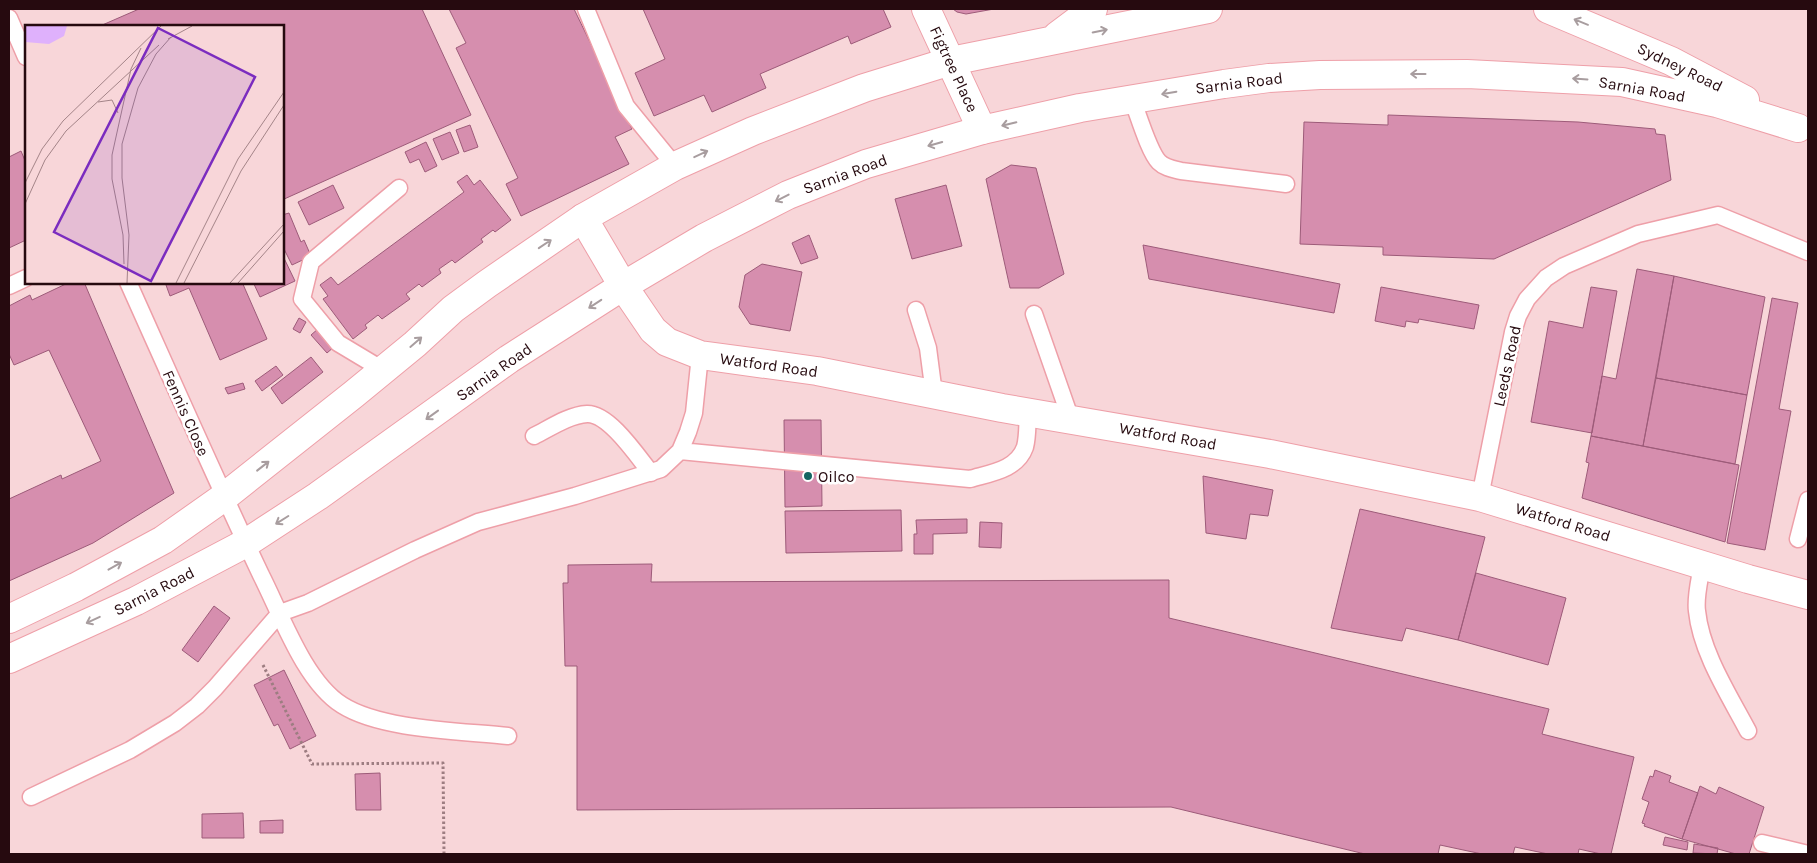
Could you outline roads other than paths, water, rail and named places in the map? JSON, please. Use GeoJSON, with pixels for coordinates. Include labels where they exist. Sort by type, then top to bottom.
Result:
{"type":"FeatureCollection","features":[{"type":"Feature","properties":{"kind":"main road","name":"Figtree Place"},"geometry":{"type":"LineString","coordinates":[[926,9],[982,130]]}},
{"type":"Feature","properties":{"kind":"main road"},"geometry":{"type":"LineString","coordinates":[[1052,40],[1093,9]]}},
{"type":"Feature","properties":{"kind":"main road"},"geometry":{"type":"LineString","coordinates":[[9,620],[76,587],[163,540],[224,497],[383,370],[453,309],[583,218],[675,166],[753,131],[864,88],[951,61],[1208,9]]}},
{"type":"Feature","properties":{"kind":"main road","name":"Sydney Road"},"geometry":{"type":"LineString","coordinates":[[1548,9],[1671,61],[1803,131]]}},
{"type":"Feature","properties":{"kind":"main road","name":"Sarnia Road"},"geometry":{"type":"LineString","coordinates":[[9,659],[136,601],[246,543],[311,502],[510,359],[623,286],[704,238],[788,195],[866,164],[982,130],[1080,108],[1233,83],[1320,75],[1467,74],[1622,82],[1717,104],[1803,131]]}},
{"type":"Feature","properties":{"kind":"main road","name":"Watford Road"},"geometry":{"type":"LineString","coordinates":[[583,218],[623,286],[653,330],[667,342],[700,355],[817,371],[1071,420],[1270,454],[1480,496],[1702,565],[1808,595]]}},
{"type":"Feature","properties":{"kind":"lane"},"geometry":{"type":"LineString","coordinates":[[586,9],[626,106],[675,166]]}},
{"type":"Feature","properties":{"kind":"lane"},"geometry":{"type":"LineString","coordinates":[[9,18],[25,55]]}},
{"type":"Feature","properties":{"kind":"lane"},"geometry":{"type":"LineString","coordinates":[[1132,100],[1153,153],[1158,162],[1167,167],[1181,171],[1286,184]]}},
{"type":"Feature","properties":{"kind":"lane"},"geometry":{"type":"LineString","coordinates":[[383,370],[338,343],[302,300],[311,262],[399,188]]}},
{"type":"Feature","properties":{"kind":"lane","name":"Leeds Road"},"geometry":{"type":"LineString","coordinates":[[1480,496],[1513,332],[1518,316],[1535,289],[1546,278],[1564,266],[1638,234],[1718,215],[1808,252]]}},
{"type":"Feature","properties":{"kind":"lane"},"geometry":{"type":"LineString","coordinates":[[9,286],[25,278]]}},
{"type":"Feature","properties":{"kind":"lane","name":"Fennis Close"},"geometry":{"type":"LineString","coordinates":[[129,284],[224,497],[298,652],[325,692],[344,706],[374,718],[415,727],[508,736]]}},
{"type":"Feature","properties":{"kind":"lane"},"geometry":{"type":"LineString","coordinates":[[916,310],[928,348],[934,394]]}},
{"type":"Feature","properties":{"kind":"lane"},"geometry":{"type":"LineString","coordinates":[[1034,314],[1071,420]]}},
{"type":"Feature","properties":{"kind":"lane"},"geometry":{"type":"LineString","coordinates":[[31,797],[130,750],[175,723],[197,706],[215,688],[280,614],[308,603],[415,550],[478,522],[575,496],[661,469],[680,451],[688,432],[694,413],[700,355]]}},
{"type":"Feature","properties":{"kind":"lane"},"geometry":{"type":"LineString","coordinates":[[680,451],[970,479],[1005,469],[1016,460],[1025,448],[1028,412]]}},
{"type":"Feature","properties":{"kind":"lane"},"geometry":{"type":"LineString","coordinates":[[534,436],[574,417],[595,414],[622,437],[651,473]]}},
{"type":"Feature","properties":{"kind":"lane"},"geometry":{"type":"LineString","coordinates":[[1798,539],[1808,500]]}},
{"type":"Feature","properties":{"kind":"lane"},"geometry":{"type":"LineString","coordinates":[[1702,565],[1696,610],[1701,630],[1709,656],[1748,731]]}},
{"type":"Feature","properties":{"kind":"lane"},"geometry":{"type":"LineString","coordinates":[[1762,843],[1808,854]]}},
{"type":"Feature","properties":{"kind":"place","name":"Oilco"},"geometry":{"type":"Point","coordinates":[808,476]}}]}
